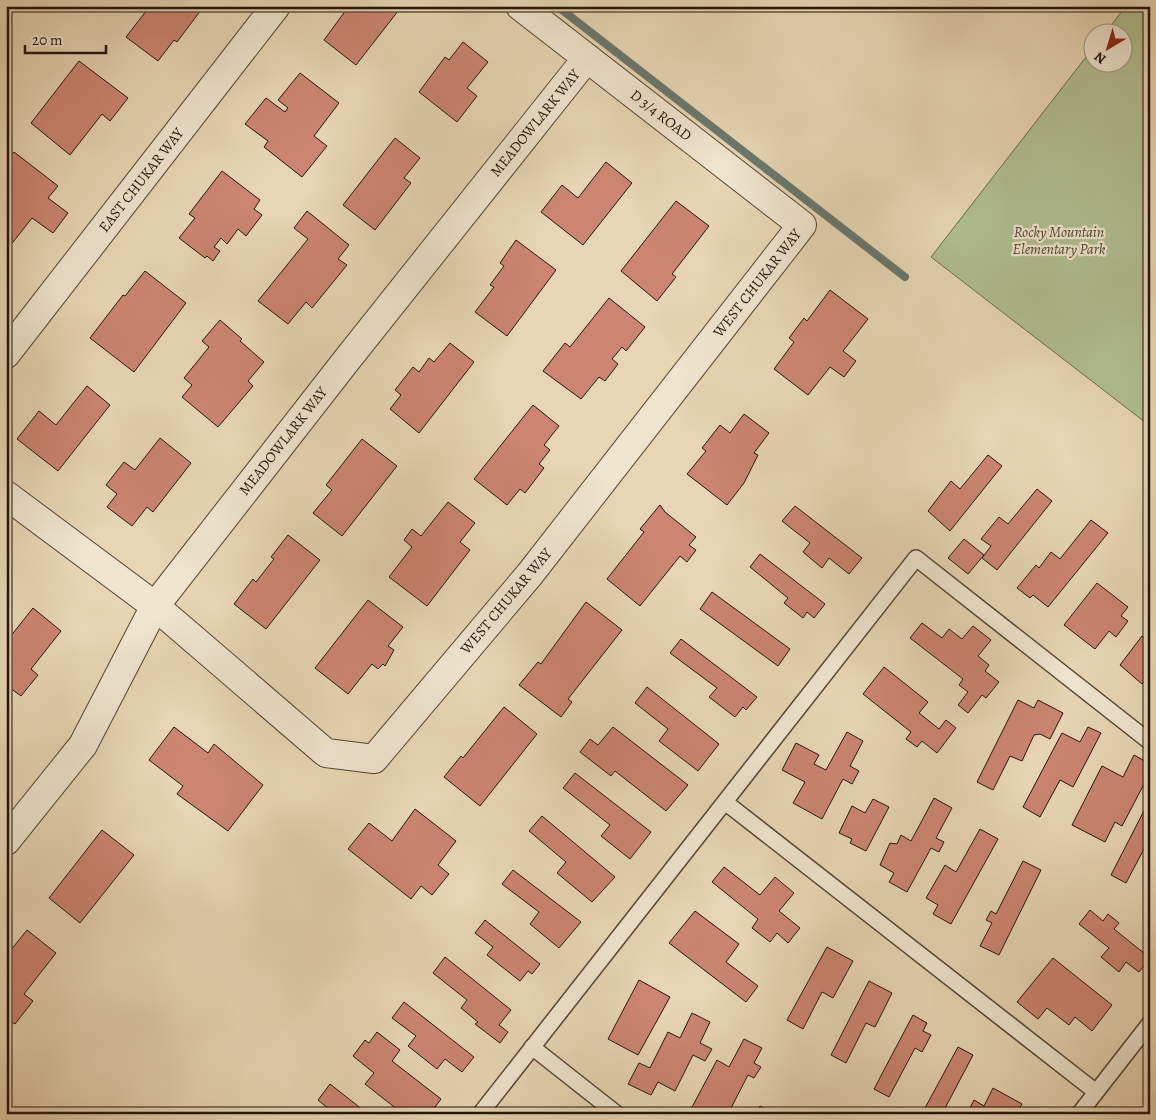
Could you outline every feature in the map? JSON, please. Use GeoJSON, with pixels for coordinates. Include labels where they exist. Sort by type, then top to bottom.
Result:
{"type":"FeatureCollection","features":[{"type":"Feature","properties":{"kind":"street","name":"EAST CHUKAR WAY"},"geometry":{"type":"LineString","coordinates":[[6,354],[276,6]]}},
{"type":"Feature","properties":{"kind":"street","name":"D 3/4 ROAD"},"geometry":{"type":"LineString","coordinates":[[520,6],[802,225]]}},
{"type":"Feature","properties":{"kind":"street","name":"MEADOWLARK WAY"},"geometry":{"type":"LineString","coordinates":[[6,841],[83,745],[155,606],[352,353],[587,58]]}},
{"type":"Feature","properties":{"kind":"street","name":"WEST CHUKAR WAY"},"geometry":{"type":"LineString","coordinates":[[155,606],[326,753],[374,759],[530,574],[802,225]]}},
{"type":"Feature","properties":{"kind":"street"},"geometry":{"type":"LineString","coordinates":[[6,495],[155,606]]}},
{"type":"Feature","properties":{"kind":"lane"},"geometry":{"type":"LineString","coordinates":[[480,1114],[916,558],[1150,742]]}},
{"type":"Feature","properties":{"kind":"lane"},"geometry":{"type":"LineString","coordinates":[[725,802],[1096,1092]]}},
{"type":"Feature","properties":{"kind":"lane"},"geometry":{"type":"LineString","coordinates":[[1079,1114],[1150,1023]]}},
{"type":"Feature","properties":{"kind":"lane"},"geometry":{"type":"LineString","coordinates":[[532,1047],[617,1114]]}},
{"type":"Feature","properties":{"kind":"green space","name":"Rocky Mountain Elementary Park"},"geometry":{"type":"Polygon","coordinates":[[[1126,6],[1150,6],[1150,426],[931,257],[1084,60],[1084,72],[1134,72],[1134,22],[1114,22],[1126,6]]]}},
{"type":"Feature","properties":{"kind":"building"},"geometry":{"type":"Polygon","coordinates":[[[150,6],[204,6],[177,42],[174,40],[158,61],[126,37],[150,6]]]}},
{"type":"Feature","properties":{"kind":"building"},"geometry":{"type":"Polygon","coordinates":[[[349,6],[402,6],[356,65],[324,40],[349,6]]]}},
{"type":"Feature","properties":{"kind":"building"},"geometry":{"type":"Polygon","coordinates":[[[463,42],[488,62],[467,88],[477,96],[457,122],[419,92],[445,57],[449,60],[463,42]]]}},
{"type":"Feature","properties":{"kind":"building"},"geometry":{"type":"Polygon","coordinates":[[[79,61],[128,98],[110,121],[102,114],[70,155],[31,123],[79,61]]]}},
{"type":"Feature","properties":{"kind":"building"},"geometry":{"type":"Polygon","coordinates":[[[300,73],[339,103],[314,136],[327,146],[302,177],[264,147],[268,141],[245,124],[266,98],[285,112],[288,108],[278,100],[300,73]]]}},
{"type":"Feature","properties":{"kind":"building"},"geometry":{"type":"Polygon","coordinates":[[[395,138],[420,158],[404,178],[411,183],[375,230],[343,205],[395,138]]]}},
{"type":"Feature","properties":{"kind":"building"},"geometry":{"type":"Polygon","coordinates":[[[14,152],[58,186],[48,198],[68,213],[53,233],[32,218],[6,251],[6,162],[14,152]]]}},
{"type":"Feature","properties":{"kind":"building"},"geometry":{"type":"Polygon","coordinates":[[[606,162],[632,183],[583,245],[541,212],[562,185],[578,198],[606,162]]]}},
{"type":"Feature","properties":{"kind":"building"},"geometry":{"type":"Polygon","coordinates":[[[222,171],[260,200],[254,209],[262,215],[246,236],[238,229],[227,244],[221,238],[214,247],[220,251],[213,261],[207,256],[205,258],[179,238],[195,218],[189,214],[222,171]]]}},
{"type":"Feature","properties":{"kind":"building"},"geometry":{"type":"Polygon","coordinates":[[[676,201],[709,226],[672,274],[676,277],[657,301],[621,271],[676,201]]]}},
{"type":"Feature","properties":{"kind":"building"},"geometry":{"type":"Polygon","coordinates":[[[307,211],[349,245],[338,259],[347,265],[312,308],[306,302],[288,324],[258,301],[308,239],[294,228],[307,211]]]}},
{"type":"Feature","properties":{"kind":"building"},"geometry":{"type":"Polygon","coordinates":[[[516,240],[556,270],[507,336],[475,312],[494,287],[490,285],[504,266],[500,263],[516,240]]]}},
{"type":"Feature","properties":{"kind":"building"},"geometry":{"type":"Polygon","coordinates":[[[145,271],[186,303],[134,372],[90,338],[123,295],[125,296],[145,271]]]}},
{"type":"Feature","properties":{"kind":"building"},"geometry":{"type":"Polygon","coordinates":[[[830,290],[868,319],[843,351],[856,361],[844,377],[830,367],[808,395],[774,369],[794,342],[789,338],[804,318],[807,321],[830,290]]]}},
{"type":"Feature","properties":{"kind":"building"},"geometry":{"type":"Polygon","coordinates":[[[609,298],[645,327],[626,351],[622,347],[612,359],[618,364],[605,381],[599,377],[581,399],[543,371],[565,343],[570,347],[609,298]]]}},
{"type":"Feature","properties":{"kind":"building"},"geometry":{"type":"Polygon","coordinates":[[[220,320],[264,362],[248,381],[253,386],[218,427],[182,397],[192,385],[184,378],[209,347],[202,341],[220,320]]]}},
{"type":"Feature","properties":{"kind":"building"},"geometry":{"type":"Polygon","coordinates":[[[450,343],[474,362],[419,433],[390,409],[401,395],[395,390],[413,367],[419,372],[429,358],[434,362],[450,343]]]}},
{"type":"Feature","properties":{"kind":"building"},"geometry":{"type":"Polygon","coordinates":[[[87,386],[110,405],[58,471],[17,439],[39,411],[56,425],[87,386]]]}},
{"type":"Feature","properties":{"kind":"building"},"geometry":{"type":"Polygon","coordinates":[[[533,405],[559,426],[544,445],[550,450],[539,464],[544,468],[525,493],[520,489],[507,505],[474,479],[533,405]]]}},
{"type":"Feature","properties":{"kind":"building"},"geometry":{"type":"Polygon","coordinates":[[[744,414],[769,433],[754,453],[758,455],[744,483],[727,505],[687,474],[706,451],[702,448],[720,425],[730,433],[744,414]]]}},
{"type":"Feature","properties":{"kind":"building"},"geometry":{"type":"Polygon","coordinates":[[[160,438],[191,463],[153,512],[147,507],[132,526],[107,507],[117,494],[106,485],[124,462],[135,470],[160,438]]]}},
{"type":"Feature","properties":{"kind":"building"},"geometry":{"type":"Polygon","coordinates":[[[362,439],[397,466],[342,536],[313,513],[332,490],[326,485],[362,439]]]}},
{"type":"Feature","properties":{"kind":"building"},"geometry":{"type":"Polygon","coordinates":[[[988,455],[1002,466],[950,531],[928,511],[951,481],[960,489],[988,455]]]}},
{"type":"Feature","properties":{"kind":"building"},"geometry":{"type":"Polygon","coordinates":[[[1037,489],[1052,501],[997,570],[982,558],[991,546],[981,539],[999,517],[1008,524],[1037,489]]]}},
{"type":"Feature","properties":{"kind":"building"},"geometry":{"type":"Polygon","coordinates":[[[448,502],[475,523],[460,542],[470,550],[427,606],[389,577],[412,547],[404,540],[412,529],[421,536],[448,502]]]}},
{"type":"Feature","properties":{"kind":"building"},"geometry":{"type":"Polygon","coordinates":[[[660,505],[665,512],[696,537],[689,545],[696,550],[687,562],[680,556],[640,606],[607,579],[644,532],[640,529],[660,505]]]}},
{"type":"Feature","properties":{"kind":"building"},"geometry":{"type":"Polygon","coordinates":[[[795,506],[862,558],[849,574],[829,558],[822,568],[803,552],[810,543],[782,521],[795,506]]]}},
{"type":"Feature","properties":{"kind":"building"},"geometry":{"type":"Polygon","coordinates":[[[1091,520],[1108,533],[1048,607],[1033,595],[1030,598],[1017,588],[1036,565],[1039,568],[1051,552],[1060,559],[1091,520]]]}},
{"type":"Feature","properties":{"kind":"building"},"geometry":{"type":"Polygon","coordinates":[[[288,535],[320,560],[266,629],[234,604],[253,579],[256,582],[274,559],[271,557],[288,535]]]}},
{"type":"Feature","properties":{"kind":"building"},"geometry":{"type":"Polygon","coordinates":[[[964,539],[984,555],[968,574],[948,558],[964,539]]]}},
{"type":"Feature","properties":{"kind":"building"},"geometry":{"type":"Polygon","coordinates":[[[760,554],[825,604],[814,618],[807,612],[803,618],[784,603],[788,598],[750,567],[760,554]]]}},
{"type":"Feature","properties":{"kind":"building"},"geometry":{"type":"Polygon","coordinates":[[[1097,583],[1128,607],[1121,616],[1128,621],[1116,637],[1109,631],[1095,649],[1064,625],[1097,583]]]}},
{"type":"Feature","properties":{"kind":"building"},"geometry":{"type":"Polygon","coordinates":[[[712,592],[790,649],[778,666],[700,609],[712,592]]]}},
{"type":"Feature","properties":{"kind":"building"},"geometry":{"type":"Polygon","coordinates":[[[368,600],[403,627],[388,646],[394,650],[385,666],[383,664],[378,669],[372,664],[348,694],[315,668],[368,600]]]}},
{"type":"Feature","properties":{"kind":"building"},"geometry":{"type":"Polygon","coordinates":[[[586,602],[622,630],[568,699],[572,702],[561,717],[519,685],[538,662],[541,664],[586,602]]]}},
{"type":"Feature","properties":{"kind":"building"},"geometry":{"type":"Polygon","coordinates":[[[33,608],[61,631],[31,669],[38,675],[21,696],[6,685],[6,642],[33,608]]]}},
{"type":"Feature","properties":{"kind":"building"},"geometry":{"type":"Polygon","coordinates":[[[922,623],[942,638],[949,629],[962,639],[973,626],[991,640],[978,656],[989,665],[985,671],[999,682],[986,698],[982,695],[968,713],[958,705],[968,692],[959,685],[963,679],[910,638],[922,623]]]}},
{"type":"Feature","properties":{"kind":"building"},"geometry":{"type":"Polygon","coordinates":[[[1142,636],[1150,642],[1150,674],[1142,684],[1120,665],[1142,636]]]}},
{"type":"Feature","properties":{"kind":"building"},"geometry":{"type":"Polygon","coordinates":[[[681,639],[757,697],[746,710],[743,707],[735,717],[709,697],[717,688],[670,653],[681,639]]]}},
{"type":"Feature","properties":{"kind":"building"},"geometry":{"type":"Polygon","coordinates":[[[884,667],[928,702],[919,713],[939,729],[946,720],[956,728],[937,753],[922,741],[917,747],[906,739],[911,732],[863,694],[884,667]]]}},
{"type":"Feature","properties":{"kind":"building"},"geometry":{"type":"Polygon","coordinates":[[[647,687],[719,744],[698,771],[659,741],[668,729],[635,703],[647,687]]]}},
{"type":"Feature","properties":{"kind":"building"},"geometry":{"type":"Polygon","coordinates":[[[1018,700],[1034,708],[1038,700],[1063,713],[1050,739],[1040,734],[1034,735],[1022,761],[1010,756],[993,790],[977,782],[1018,700]]]}},
{"type":"Feature","properties":{"kind":"building"},"geometry":{"type":"Polygon","coordinates":[[[504,707],[537,734],[480,806],[444,777],[461,756],[463,758],[504,707]]]}},
{"type":"Feature","properties":{"kind":"building"},"geometry":{"type":"Polygon","coordinates":[[[174,727],[208,753],[214,744],[263,785],[228,831],[177,794],[183,786],[149,760],[174,727]]]}},
{"type":"Feature","properties":{"kind":"building"},"geometry":{"type":"Polygon","coordinates":[[[613,727],[688,785],[666,811],[615,771],[611,776],[580,752],[590,739],[598,745],[613,727]]]}},
{"type":"Feature","properties":{"kind":"building"},"geometry":{"type":"Polygon","coordinates":[[[1088,727],[1101,733],[1073,787],[1060,780],[1040,817],[1023,807],[1062,733],[1080,742],[1088,727]]]}},
{"type":"Feature","properties":{"kind":"building"},"geometry":{"type":"Polygon","coordinates":[[[847,732],[863,741],[850,766],[859,771],[852,784],[843,779],[822,819],[793,803],[805,782],[782,770],[796,743],[819,755],[814,764],[826,770],[847,732]]]}},
{"type":"Feature","properties":{"kind":"building"},"geometry":{"type":"Polygon","coordinates":[[[1134,755],[1150,764],[1150,780],[1146,788],[1143,786],[1122,826],[1115,822],[1105,842],[1072,825],[1102,766],[1123,777],[1134,755]]]}},
{"type":"Feature","properties":{"kind":"building"},"geometry":{"type":"Polygon","coordinates":[[[575,773],[651,832],[630,859],[601,836],[610,825],[563,788],[575,773]]]}},
{"type":"Feature","properties":{"kind":"building"},"geometry":{"type":"Polygon","coordinates":[[[934,798],[952,808],[936,838],[944,842],[939,852],[931,848],[907,892],[889,882],[894,873],[880,865],[890,843],[897,844],[901,835],[911,841],[934,798]]]}},
{"type":"Feature","properties":{"kind":"building"},"geometry":{"type":"Polygon","coordinates":[[[873,799],[889,807],[866,851],[850,843],[852,839],[839,833],[852,806],[865,813],[873,799]]]}},
{"type":"Feature","properties":{"kind":"building"},"geometry":{"type":"Polygon","coordinates":[[[1149,801],[1150,852],[1144,849],[1126,883],[1111,875],[1149,801]]]}},
{"type":"Feature","properties":{"kind":"building"},"geometry":{"type":"Polygon","coordinates":[[[415,809],[456,841],[438,865],[449,874],[432,895],[421,886],[411,899],[348,849],[369,823],[392,841],[415,809]]]}},
{"type":"Feature","properties":{"kind":"building"},"geometry":{"type":"Polygon","coordinates":[[[542,816],[615,877],[592,902],[557,873],[566,862],[529,831],[542,816]]]}},
{"type":"Feature","properties":{"kind":"building"},"geometry":{"type":"Polygon","coordinates":[[[980,829],[998,839],[951,924],[933,914],[938,905],[926,898],[945,865],[956,872],[980,829]]]}},
{"type":"Feature","properties":{"kind":"building"},"geometry":{"type":"Polygon","coordinates":[[[102,830],[134,855],[80,923],[49,898],[102,830]]]}},
{"type":"Feature","properties":{"kind":"building"},"geometry":{"type":"Polygon","coordinates":[[[1023,861],[1041,870],[999,955],[980,946],[992,923],[986,920],[991,911],[996,914],[1023,861]]]}},
{"type":"Feature","properties":{"kind":"building"},"geometry":{"type":"Polygon","coordinates":[[[724,867],[760,895],[775,877],[794,893],[779,911],[800,928],[788,943],[777,933],[770,942],[752,928],[758,919],[712,882],[724,867]]]}},
{"type":"Feature","properties":{"kind":"building"},"geometry":{"type":"Polygon","coordinates":[[[513,870],[581,922],[559,948],[530,924],[539,912],[502,884],[513,870]]]}},
{"type":"Feature","properties":{"kind":"building"},"geometry":{"type":"Polygon","coordinates":[[[1090,910],[1103,921],[1108,914],[1119,923],[1114,929],[1150,958],[1139,972],[1126,962],[1119,972],[1101,957],[1109,948],[1079,924],[1090,910]]]}},
{"type":"Feature","properties":{"kind":"building"},"geometry":{"type":"Polygon","coordinates":[[[695,911],[739,944],[726,962],[758,986],[746,1002],[669,943],[695,911]]]}},
{"type":"Feature","properties":{"kind":"building"},"geometry":{"type":"Polygon","coordinates":[[[485,920],[540,964],[532,974],[528,971],[520,981],[487,955],[493,947],[475,933],[485,920]]]}},
{"type":"Feature","properties":{"kind":"building"},"geometry":{"type":"Polygon","coordinates":[[[27,930],[56,953],[24,994],[33,1001],[15,1024],[6,1019],[6,956],[27,930]]]}},
{"type":"Feature","properties":{"kind":"building"},"geometry":{"type":"Polygon","coordinates":[[[827,947],[853,961],[833,998],[822,992],[803,1029],[787,1020],[827,947]]]}},
{"type":"Feature","properties":{"kind":"building"},"geometry":{"type":"Polygon","coordinates":[[[445,957],[511,1010],[499,1025],[508,1032],[500,1043],[475,1024],[478,1022],[461,1008],[467,1000],[433,973],[445,957]]]}},
{"type":"Feature","properties":{"kind":"building"},"geometry":{"type":"Polygon","coordinates":[[[1053,958],[1112,1005],[1092,1031],[1075,1017],[1069,1025],[1047,1008],[1038,1019],[1017,1002],[1053,958]]]}},
{"type":"Feature","properties":{"kind":"building"},"geometry":{"type":"Polygon","coordinates":[[[639,980],[670,997],[638,1055],[608,1039],[639,980]]]}},
{"type":"Feature","properties":{"kind":"building"},"geometry":{"type":"Polygon","coordinates":[[[869,981],[892,993],[875,1027],[866,1023],[846,1063],[831,1055],[869,981]]]}},
{"type":"Feature","properties":{"kind":"building"},"geometry":{"type":"Polygon","coordinates":[[[404,1002],[474,1057],[462,1072],[445,1059],[437,1069],[408,1046],[416,1036],[392,1018],[404,1002]]]}},
{"type":"Feature","properties":{"kind":"building"},"geometry":{"type":"Polygon","coordinates":[[[692,1013],[710,1022],[700,1043],[712,1049],[705,1061],[693,1055],[675,1091],[658,1082],[651,1095],[628,1084],[639,1063],[650,1068],[668,1032],[680,1038],[692,1013]]]}},
{"type":"Feature","properties":{"kind":"building"},"geometry":{"type":"Polygon","coordinates":[[[913,1015],[927,1023],[923,1031],[931,1035],[922,1052],[915,1048],[889,1097],[874,1089],[913,1015]]]}},
{"type":"Feature","properties":{"kind":"building"},"geometry":{"type":"Polygon","coordinates":[[[377,1032],[400,1050],[392,1061],[441,1099],[430,1114],[403,1114],[365,1084],[374,1073],[353,1056],[365,1040],[369,1043],[377,1032]]]}},
{"type":"Feature","properties":{"kind":"building"},"geometry":{"type":"Polygon","coordinates":[[[744,1039],[762,1048],[754,1063],[761,1067],[754,1078],[748,1075],[728,1114],[700,1114],[691,1109],[717,1060],[729,1067],[744,1039]]]}},
{"type":"Feature","properties":{"kind":"building"},"geometry":{"type":"Polygon","coordinates":[[[958,1047],[973,1055],[942,1114],[935,1114],[925,1108],[958,1047]]]}},
{"type":"Feature","properties":{"kind":"building"},"geometry":{"type":"Polygon","coordinates":[[[330,1084],[368,1114],[335,1114],[318,1100],[330,1084]]]}},
{"type":"Feature","properties":{"kind":"building"},"geometry":{"type":"Polygon","coordinates":[[[993,1088],[1022,1104],[1016,1114],[967,1114],[974,1100],[984,1106],[993,1088]]]}},
{"type":"Feature","properties":{"kind":"building"},"geometry":{"type":"Polygon","coordinates":[[[760,1106],[775,1114],[756,1114],[760,1106]]]}},
{"type":"Feature","properties":{"kind":"waterway"},"geometry":{"type":"LineString","coordinates":[[557,6],[905,277]]}}]}
